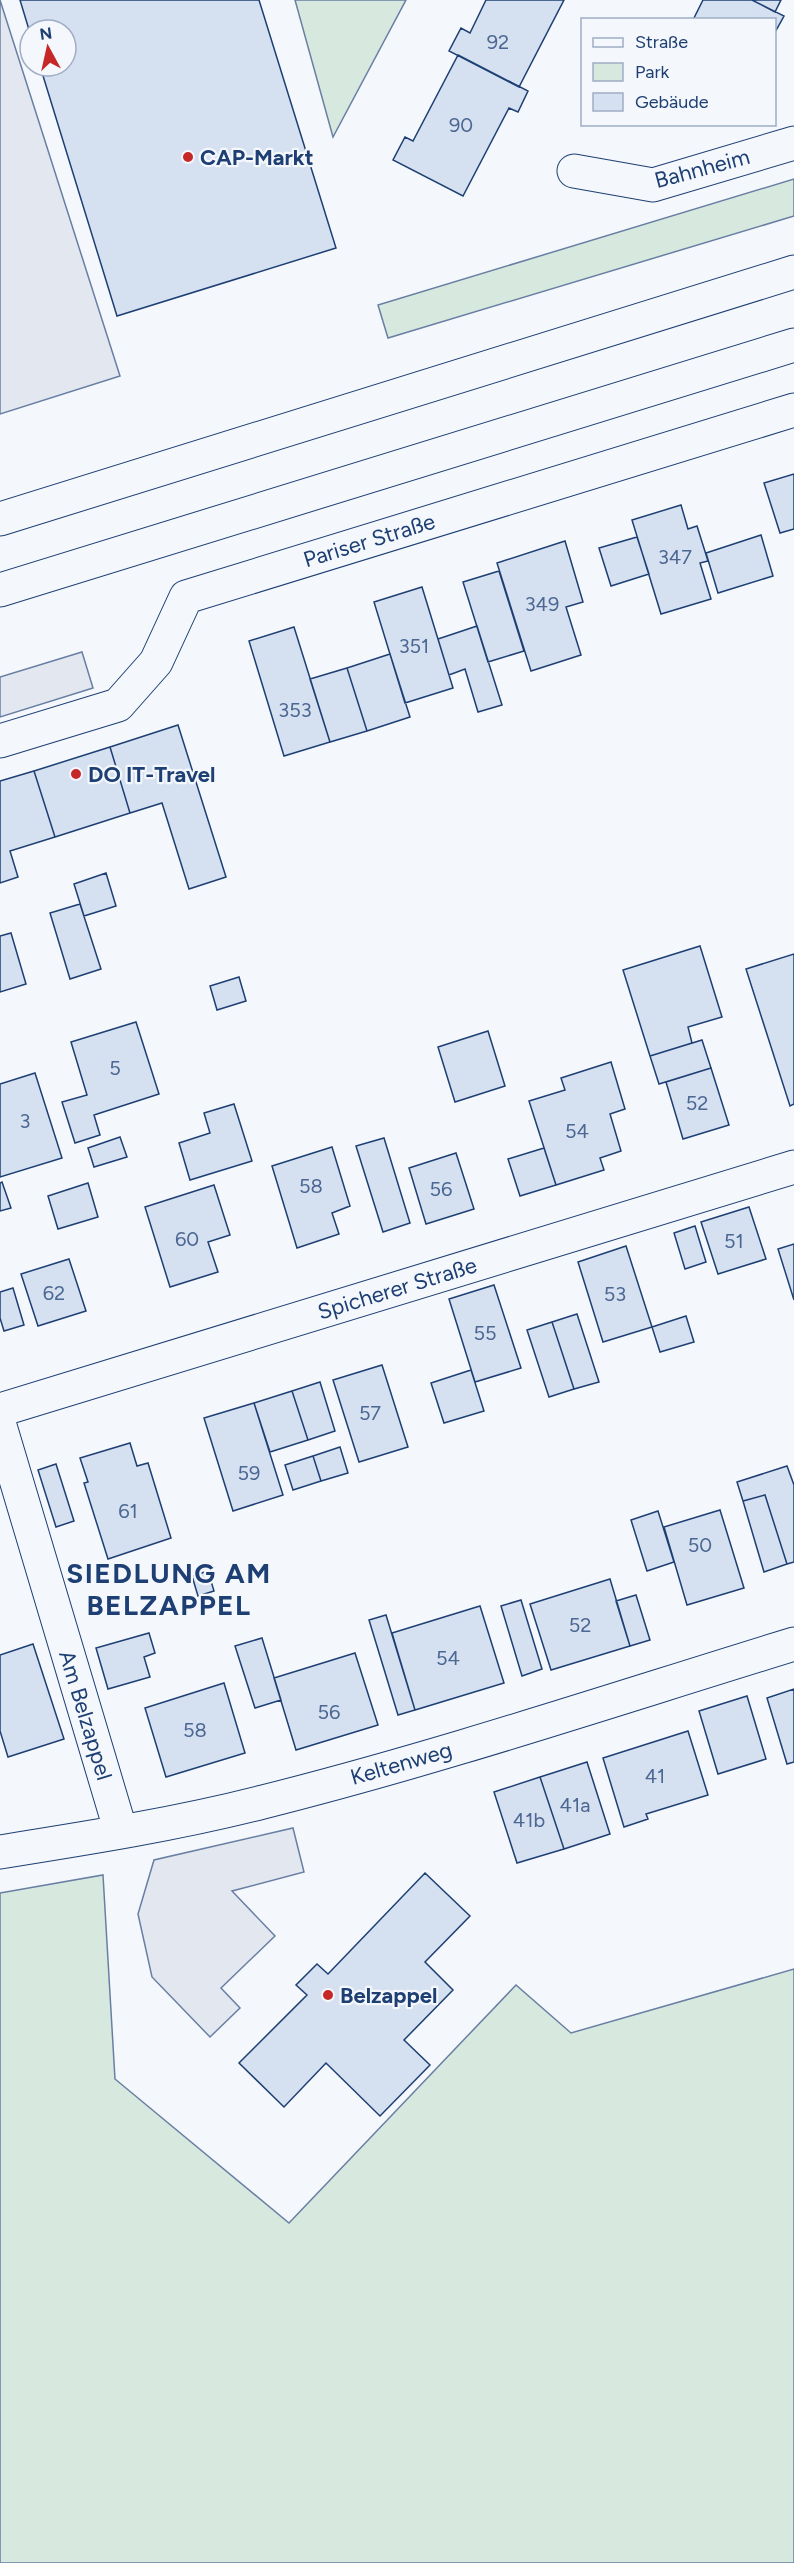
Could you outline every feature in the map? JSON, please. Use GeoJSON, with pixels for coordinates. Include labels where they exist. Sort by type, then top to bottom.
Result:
{"type":"FeatureCollection","features":[{"type":"Feature","properties":{"kind":"street","name":"Bahnheim"},"geometry":{"type":"LineString","coordinates":[[574,171],[653,185],[794,143]]}},
{"type":"Feature","properties":{"kind":"street"},"geometry":{"type":"LineString","coordinates":[[0,519],[794,272]]}},
{"type":"Feature","properties":{"kind":"street"},"geometry":{"type":"LineString","coordinates":[[0,590],[794,345]]}},
{"type":"Feature","properties":{"kind":"street","name":"Pariser Straße"},"geometry":{"type":"LineString","coordinates":[[0,741],[118,705],[156,662],[186,597],[794,410]]}},
{"type":"Feature","properties":{"kind":"street","name":"Spicherer Straße"},"geometry":{"type":"LineString","coordinates":[[0,1410],[794,1167]]}},
{"type":"Feature","properties":{"kind":"street","name":"Am Belzappel"},"geometry":{"type":"LineString","coordinates":[[0,1426],[121,1832]]}},
{"type":"Feature","properties":{"kind":"street","name":"Keltenweg"},"geometry":{"type":"LineString","coordinates":[[0,1852],[121,1832],[261,1802],[383,1769],[794,1644]]}},
{"type":"Feature","properties":{"kind":"green space"},"geometry":{"type":"Polygon","coordinates":[[[295,0],[406,0],[333,137],[295,0]]]}},
{"type":"Feature","properties":{"kind":"green space"},"geometry":{"type":"Polygon","coordinates":[[[794,179],[794,216],[388,338],[378,305],[794,179]]]}},
{"type":"Feature","properties":{"kind":"green space"},"geometry":{"type":"Polygon","coordinates":[[[103,1875],[115,2079],[289,2223],[516,1985],[571,2033],[794,1969],[794,2563],[0,2563],[0,1893],[103,1875]]]}},
{"type":"Feature","properties":{"kind":"shaded area"},"geometry":{"type":"Polygon","coordinates":[[[0,0],[18,56],[18,78],[25,78],[120,376],[0,414],[0,0]]]}},
{"type":"Feature","properties":{"kind":"shaded area"},"geometry":{"type":"Polygon","coordinates":[[[82,652],[93,688],[0,717],[0,677],[82,652]]]}},
{"type":"Feature","properties":{"kind":"shaded area"},"geometry":{"type":"Polygon","coordinates":[[[293,1828],[304,1872],[232,1891],[275,1936],[221,1988],[240,2008],[210,2037],[152,1977],[138,1914],[154,1860],[293,1828]]]}},
{"type":"Feature","properties":{"kind":"building","name":"CAP-Markt"},"geometry":{"type":"Polygon","coordinates":[[[20,0],[259,0],[336,248],[117,316],[44,78],[78,78],[78,18],[25,18],[20,0]]]}},
{"type":"Feature","properties":{"kind":"building"},"geometry":{"type":"Polygon","coordinates":[[[486,0],[564,0],[519,87],[449,51],[461,28],[470,33],[486,0]]]}},
{"type":"Feature","properties":{"kind":"building"},"geometry":{"type":"Polygon","coordinates":[[[703,0],[752,0],[784,16],[776,30],[776,18],[694,18],[703,0]]]}},
{"type":"Feature","properties":{"kind":"building"},"geometry":{"type":"Polygon","coordinates":[[[752,0],[781,0],[775,12],[752,0]]]}},
{"type":"Feature","properties":{"kind":"building"},"geometry":{"type":"Polygon","coordinates":[[[458,55],[528,91],[518,112],[509,108],[463,196],[393,160],[405,137],[413,141],[458,55]]]}},
{"type":"Feature","properties":{"kind":"building"},"geometry":{"type":"Polygon","coordinates":[[[794,474],[794,529],[780,533],[764,483],[794,474]]]}},
{"type":"Feature","properties":{"kind":"building"},"geometry":{"type":"Polygon","coordinates":[[[681,505],[688,529],[697,526],[708,561],[700,563],[711,599],[661,614],[632,520],[681,505]]]}},
{"type":"Feature","properties":{"kind":"building"},"geometry":{"type":"Polygon","coordinates":[[[761,535],[773,576],[718,593],[706,553],[761,535]]]}},
{"type":"Feature","properties":{"kind":"building"},"geometry":{"type":"Polygon","coordinates":[[[637,537],[649,574],[611,586],[599,548],[637,537]]]}},
{"type":"Feature","properties":{"kind":"building"},"geometry":{"type":"Polygon","coordinates":[[[565,541],[583,602],[566,607],[581,655],[531,671],[497,563],[565,541]]]}},
{"type":"Feature","properties":{"kind":"building"},"geometry":{"type":"Polygon","coordinates":[[[499,571],[524,651],[488,662],[463,582],[499,571]]]}},
{"type":"Feature","properties":{"kind":"building"},"geometry":{"type":"Polygon","coordinates":[[[422,587],[453,688],[405,703],[374,602],[422,587]]]}},
{"type":"Feature","properties":{"kind":"building"},"geometry":{"type":"Polygon","coordinates":[[[477,626],[502,705],[478,712],[465,669],[449,675],[438,639],[477,626]]]}},
{"type":"Feature","properties":{"kind":"building"},"geometry":{"type":"Polygon","coordinates":[[[294,627],[330,742],[284,756],[249,641],[294,627]]]}},
{"type":"Feature","properties":{"kind":"building"},"geometry":{"type":"Polygon","coordinates":[[[390,654],[410,717],[367,731],[347,668],[390,654]]]}},
{"type":"Feature","properties":{"kind":"building"},"geometry":{"type":"Polygon","coordinates":[[[347,668],[367,731],[330,742],[310,679],[347,668]]]}},
{"type":"Feature","properties":{"kind":"building"},"geometry":{"type":"Polygon","coordinates":[[[178,725],[226,877],[189,889],[162,803],[130,813],[110,747],[178,725]]]}},
{"type":"Feature","properties":{"kind":"building"},"geometry":{"type":"Polygon","coordinates":[[[110,747],[130,813],[55,837],[34,771],[110,747]]]}},
{"type":"Feature","properties":{"kind":"building"},"geometry":{"type":"Polygon","coordinates":[[[34,771],[55,837],[10,851],[18,877],[0,883],[0,781],[34,771]]]}},
{"type":"Feature","properties":{"kind":"building"},"geometry":{"type":"Polygon","coordinates":[[[106,873],[116,906],[84,916],[74,884],[106,873]]]}},
{"type":"Feature","properties":{"kind":"building"},"geometry":{"type":"Polygon","coordinates":[[[80,904],[101,969],[70,979],[50,913],[80,904]]]}},
{"type":"Feature","properties":{"kind":"building"},"geometry":{"type":"Polygon","coordinates":[[[11,933],[26,984],[0,992],[0,936],[11,933]]]}},
{"type":"Feature","properties":{"kind":"building"},"geometry":{"type":"Polygon","coordinates":[[[700,946],[722,1017],[688,1027],[692,1043],[650,1056],[623,970],[700,946]]]}},
{"type":"Feature","properties":{"kind":"building"},"geometry":{"type":"Polygon","coordinates":[[[794,954],[794,1104],[790,1106],[746,969],[794,954]]]}},
{"type":"Feature","properties":{"kind":"building"},"geometry":{"type":"Polygon","coordinates":[[[239,977],[246,1001],[217,1010],[210,986],[239,977]]]}},
{"type":"Feature","properties":{"kind":"building"},"geometry":{"type":"Polygon","coordinates":[[[136,1022],[159,1094],[94,1115],[100,1135],[75,1143],[62,1102],[87,1095],[71,1042],[136,1022]]]}},
{"type":"Feature","properties":{"kind":"building"},"geometry":{"type":"Polygon","coordinates":[[[488,1031],[505,1086],[455,1102],[438,1047],[488,1031]]]}},
{"type":"Feature","properties":{"kind":"building"},"geometry":{"type":"Polygon","coordinates":[[[702,1040],[711,1068],[659,1084],[650,1056],[702,1040]]]}},
{"type":"Feature","properties":{"kind":"building"},"geometry":{"type":"Polygon","coordinates":[[[611,1062],[625,1109],[610,1114],[621,1151],[600,1158],[604,1170],[556,1185],[529,1101],[565,1090],[561,1078],[611,1062]]]}},
{"type":"Feature","properties":{"kind":"building"},"geometry":{"type":"Polygon","coordinates":[[[711,1068],[729,1125],[683,1139],[666,1082],[711,1068]]]}},
{"type":"Feature","properties":{"kind":"building"},"geometry":{"type":"Polygon","coordinates":[[[35,1073],[62,1158],[0,1177],[0,1084],[35,1073]]]}},
{"type":"Feature","properties":{"kind":"building"},"geometry":{"type":"Polygon","coordinates":[[[234,1104],[252,1161],[190,1180],[179,1143],[210,1133],[204,1113],[234,1104]]]}},
{"type":"Feature","properties":{"kind":"building"},"geometry":{"type":"Polygon","coordinates":[[[120,1137],[127,1157],[94,1167],[88,1148],[120,1137]]]}},
{"type":"Feature","properties":{"kind":"building"},"geometry":{"type":"Polygon","coordinates":[[[384,1138],[410,1223],[383,1232],[356,1146],[384,1138]]]}},
{"type":"Feature","properties":{"kind":"building"},"geometry":{"type":"Polygon","coordinates":[[[332,1147],[350,1206],[332,1213],[339,1234],[297,1248],[272,1166],[332,1147]]]}},
{"type":"Feature","properties":{"kind":"building"},"geometry":{"type":"Polygon","coordinates":[[[544,1148],[556,1185],[520,1196],[508,1159],[544,1148]]]}},
{"type":"Feature","properties":{"kind":"building"},"geometry":{"type":"Polygon","coordinates":[[[456,1153],[474,1209],[426,1224],[409,1168],[456,1153]]]}},
{"type":"Feature","properties":{"kind":"building"},"geometry":{"type":"Polygon","coordinates":[[[2,1182],[11,1208],[0,1211],[0,1183],[2,1182]]]}},
{"type":"Feature","properties":{"kind":"building"},"geometry":{"type":"Polygon","coordinates":[[[88,1183],[98,1217],[58,1229],[48,1196],[88,1183]]]}},
{"type":"Feature","properties":{"kind":"building"},"geometry":{"type":"Polygon","coordinates":[[[214,1185],[230,1235],[208,1242],[218,1272],[170,1287],[145,1207],[214,1185]]]}},
{"type":"Feature","properties":{"kind":"building"},"geometry":{"type":"Polygon","coordinates":[[[749,1207],[766,1259],[718,1274],[701,1222],[749,1207]]]}},
{"type":"Feature","properties":{"kind":"building"},"geometry":{"type":"Polygon","coordinates":[[[695,1226],[706,1262],[685,1269],[674,1233],[695,1226]]]}},
{"type":"Feature","properties":{"kind":"building"},"geometry":{"type":"Polygon","coordinates":[[[794,1244],[794,1300],[778,1249],[794,1244]]]}},
{"type":"Feature","properties":{"kind":"building"},"geometry":{"type":"Polygon","coordinates":[[[626,1246],[652,1327],[603,1342],[578,1262],[626,1246]]]}},
{"type":"Feature","properties":{"kind":"building"},"geometry":{"type":"Polygon","coordinates":[[[69,1259],[86,1311],[38,1326],[21,1274],[69,1259]]]}},
{"type":"Feature","properties":{"kind":"building"},"geometry":{"type":"Polygon","coordinates":[[[494,1285],[521,1368],[475,1382],[449,1299],[494,1285]]]}},
{"type":"Feature","properties":{"kind":"building"},"geometry":{"type":"Polygon","coordinates":[[[13,1288],[24,1325],[4,1331],[0,1318],[0,1292],[13,1288]]]}},
{"type":"Feature","properties":{"kind":"building"},"geometry":{"type":"Polygon","coordinates":[[[577,1314],[599,1382],[574,1389],[552,1322],[577,1314]]]}},
{"type":"Feature","properties":{"kind":"building"},"geometry":{"type":"Polygon","coordinates":[[[686,1316],[694,1342],[660,1352],[652,1327],[686,1316]]]}},
{"type":"Feature","properties":{"kind":"building"},"geometry":{"type":"Polygon","coordinates":[[[552,1322],[574,1389],[549,1397],[527,1330],[552,1322]]]}},
{"type":"Feature","properties":{"kind":"building"},"geometry":{"type":"Polygon","coordinates":[[[382,1365],[408,1447],[359,1462],[333,1380],[382,1365]]]}},
{"type":"Feature","properties":{"kind":"building"},"geometry":{"type":"Polygon","coordinates":[[[471,1370],[484,1411],[444,1423],[431,1383],[471,1370]]]}},
{"type":"Feature","properties":{"kind":"building"},"geometry":{"type":"Polygon","coordinates":[[[320,1382],[335,1431],[308,1440],[292,1391],[320,1382]]]}},
{"type":"Feature","properties":{"kind":"building"},"geometry":{"type":"Polygon","coordinates":[[[292,1391],[308,1440],[270,1452],[254,1403],[292,1391]]]}},
{"type":"Feature","properties":{"kind":"building"},"geometry":{"type":"Polygon","coordinates":[[[254,1403],[283,1495],[233,1511],[204,1418],[254,1403]]]}},
{"type":"Feature","properties":{"kind":"building"},"geometry":{"type":"Polygon","coordinates":[[[130,1443],[137,1466],[148,1463],[171,1538],[108,1559],[84,1483],[88,1482],[80,1458],[130,1443]]]}},
{"type":"Feature","properties":{"kind":"building"},"geometry":{"type":"Polygon","coordinates":[[[340,1447],[348,1473],[321,1481],[313,1456],[340,1447]]]}},
{"type":"Feature","properties":{"kind":"building"},"geometry":{"type":"Polygon","coordinates":[[[313,1456],[321,1481],[293,1490],[285,1465],[313,1456]]]}},
{"type":"Feature","properties":{"kind":"building"},"geometry":{"type":"Polygon","coordinates":[[[56,1464],[74,1521],[56,1527],[38,1470],[56,1464]]]}},
{"type":"Feature","properties":{"kind":"building"},"geometry":{"type":"Polygon","coordinates":[[[787,1466],[794,1485],[794,1562],[787,1564],[765,1495],[743,1501],[737,1482],[787,1466]]]}},
{"type":"Feature","properties":{"kind":"building"},"geometry":{"type":"Polygon","coordinates":[[[765,1495],[787,1564],[764,1572],[743,1501],[765,1495]]]}},
{"type":"Feature","properties":{"kind":"building"},"geometry":{"type":"Polygon","coordinates":[[[720,1510],[744,1588],[687,1605],[664,1527],[720,1510]]]}},
{"type":"Feature","properties":{"kind":"building"},"geometry":{"type":"Polygon","coordinates":[[[658,1511],[674,1562],[647,1571],[631,1520],[658,1511]]]}},
{"type":"Feature","properties":{"kind":"building"},"geometry":{"type":"Polygon","coordinates":[[[208,1571],[214,1591],[198,1596],[192,1576],[208,1571]]]}},
{"type":"Feature","properties":{"kind":"building"},"geometry":{"type":"Polygon","coordinates":[[[610,1579],[630,1646],[551,1670],[530,1604],[610,1579]]]}},
{"type":"Feature","properties":{"kind":"building"},"geometry":{"type":"Polygon","coordinates":[[[636,1595],[650,1640],[630,1646],[616,1601],[636,1595]]]}},
{"type":"Feature","properties":{"kind":"building"},"geometry":{"type":"Polygon","coordinates":[[[521,1600],[542,1669],[522,1676],[501,1606],[521,1600]]]}},
{"type":"Feature","properties":{"kind":"building"},"geometry":{"type":"Polygon","coordinates":[[[480,1606],[504,1683],[415,1710],[392,1633],[480,1606]]]}},
{"type":"Feature","properties":{"kind":"building"},"geometry":{"type":"Polygon","coordinates":[[[386,1615],[415,1710],[398,1715],[369,1620],[386,1615]]]}},
{"type":"Feature","properties":{"kind":"building"},"geometry":{"type":"Polygon","coordinates":[[[149,1633],[155,1653],[144,1657],[150,1677],[108,1689],[96,1648],[149,1633]]]}},
{"type":"Feature","properties":{"kind":"building"},"geometry":{"type":"Polygon","coordinates":[[[262,1638],[281,1700],[255,1708],[235,1646],[262,1638]]]}},
{"type":"Feature","properties":{"kind":"building"},"geometry":{"type":"Polygon","coordinates":[[[33,1644],[64,1739],[8,1757],[0,1731],[0,1655],[33,1644]]]}},
{"type":"Feature","properties":{"kind":"building"},"geometry":{"type":"Polygon","coordinates":[[[355,1653],[378,1725],[296,1750],[274,1678],[355,1653]]]}},
{"type":"Feature","properties":{"kind":"building"},"geometry":{"type":"Polygon","coordinates":[[[224,1683],[245,1753],[166,1777],[145,1708],[224,1683]]]}},
{"type":"Feature","properties":{"kind":"building"},"geometry":{"type":"Polygon","coordinates":[[[794,1689],[794,1762],[787,1764],[767,1698],[794,1689]]]}},
{"type":"Feature","properties":{"kind":"building"},"geometry":{"type":"Polygon","coordinates":[[[747,1696],[766,1759],[718,1774],[699,1711],[747,1696]]]}},
{"type":"Feature","properties":{"kind":"building"},"geometry":{"type":"Polygon","coordinates":[[[688,1731],[708,1795],[646,1814],[648,1819],[624,1827],[603,1758],[688,1731]]]}},
{"type":"Feature","properties":{"kind":"building"},"geometry":{"type":"Polygon","coordinates":[[[587,1762],[610,1834],[564,1849],[540,1777],[587,1762]]]}},
{"type":"Feature","properties":{"kind":"building"},"geometry":{"type":"Polygon","coordinates":[[[540,1777],[564,1849],[517,1863],[494,1792],[540,1777]]]}},
{"type":"Feature","properties":{"kind":"building"},"geometry":{"type":"Polygon","coordinates":[[[425,1873],[470,1916],[425,1962],[453,1990],[404,2040],[430,2065],[380,2116],[326,2063],[284,2107],[239,2063],[307,1995],[296,1985],[317,1964],[328,1974],[425,1873]]]}},
{"type":"Feature","properties":{"kind":"place","name":"CAP-Markt"},"geometry":{"type":"Point","coordinates":[188,157]}},
{"type":"Feature","properties":{"kind":"place","name":"DO IT-Travel"},"geometry":{"type":"Point","coordinates":[76,774]}},
{"type":"Feature","properties":{"kind":"place","name":"Belzappel"},"geometry":{"type":"Point","coordinates":[328,1995]}},
{"type":"Feature","properties":{"kind":"district","name":"SIEDLUNG AM BELZAPPEL"},"geometry":{"type":"Point","coordinates":[169,1589]}}]}
